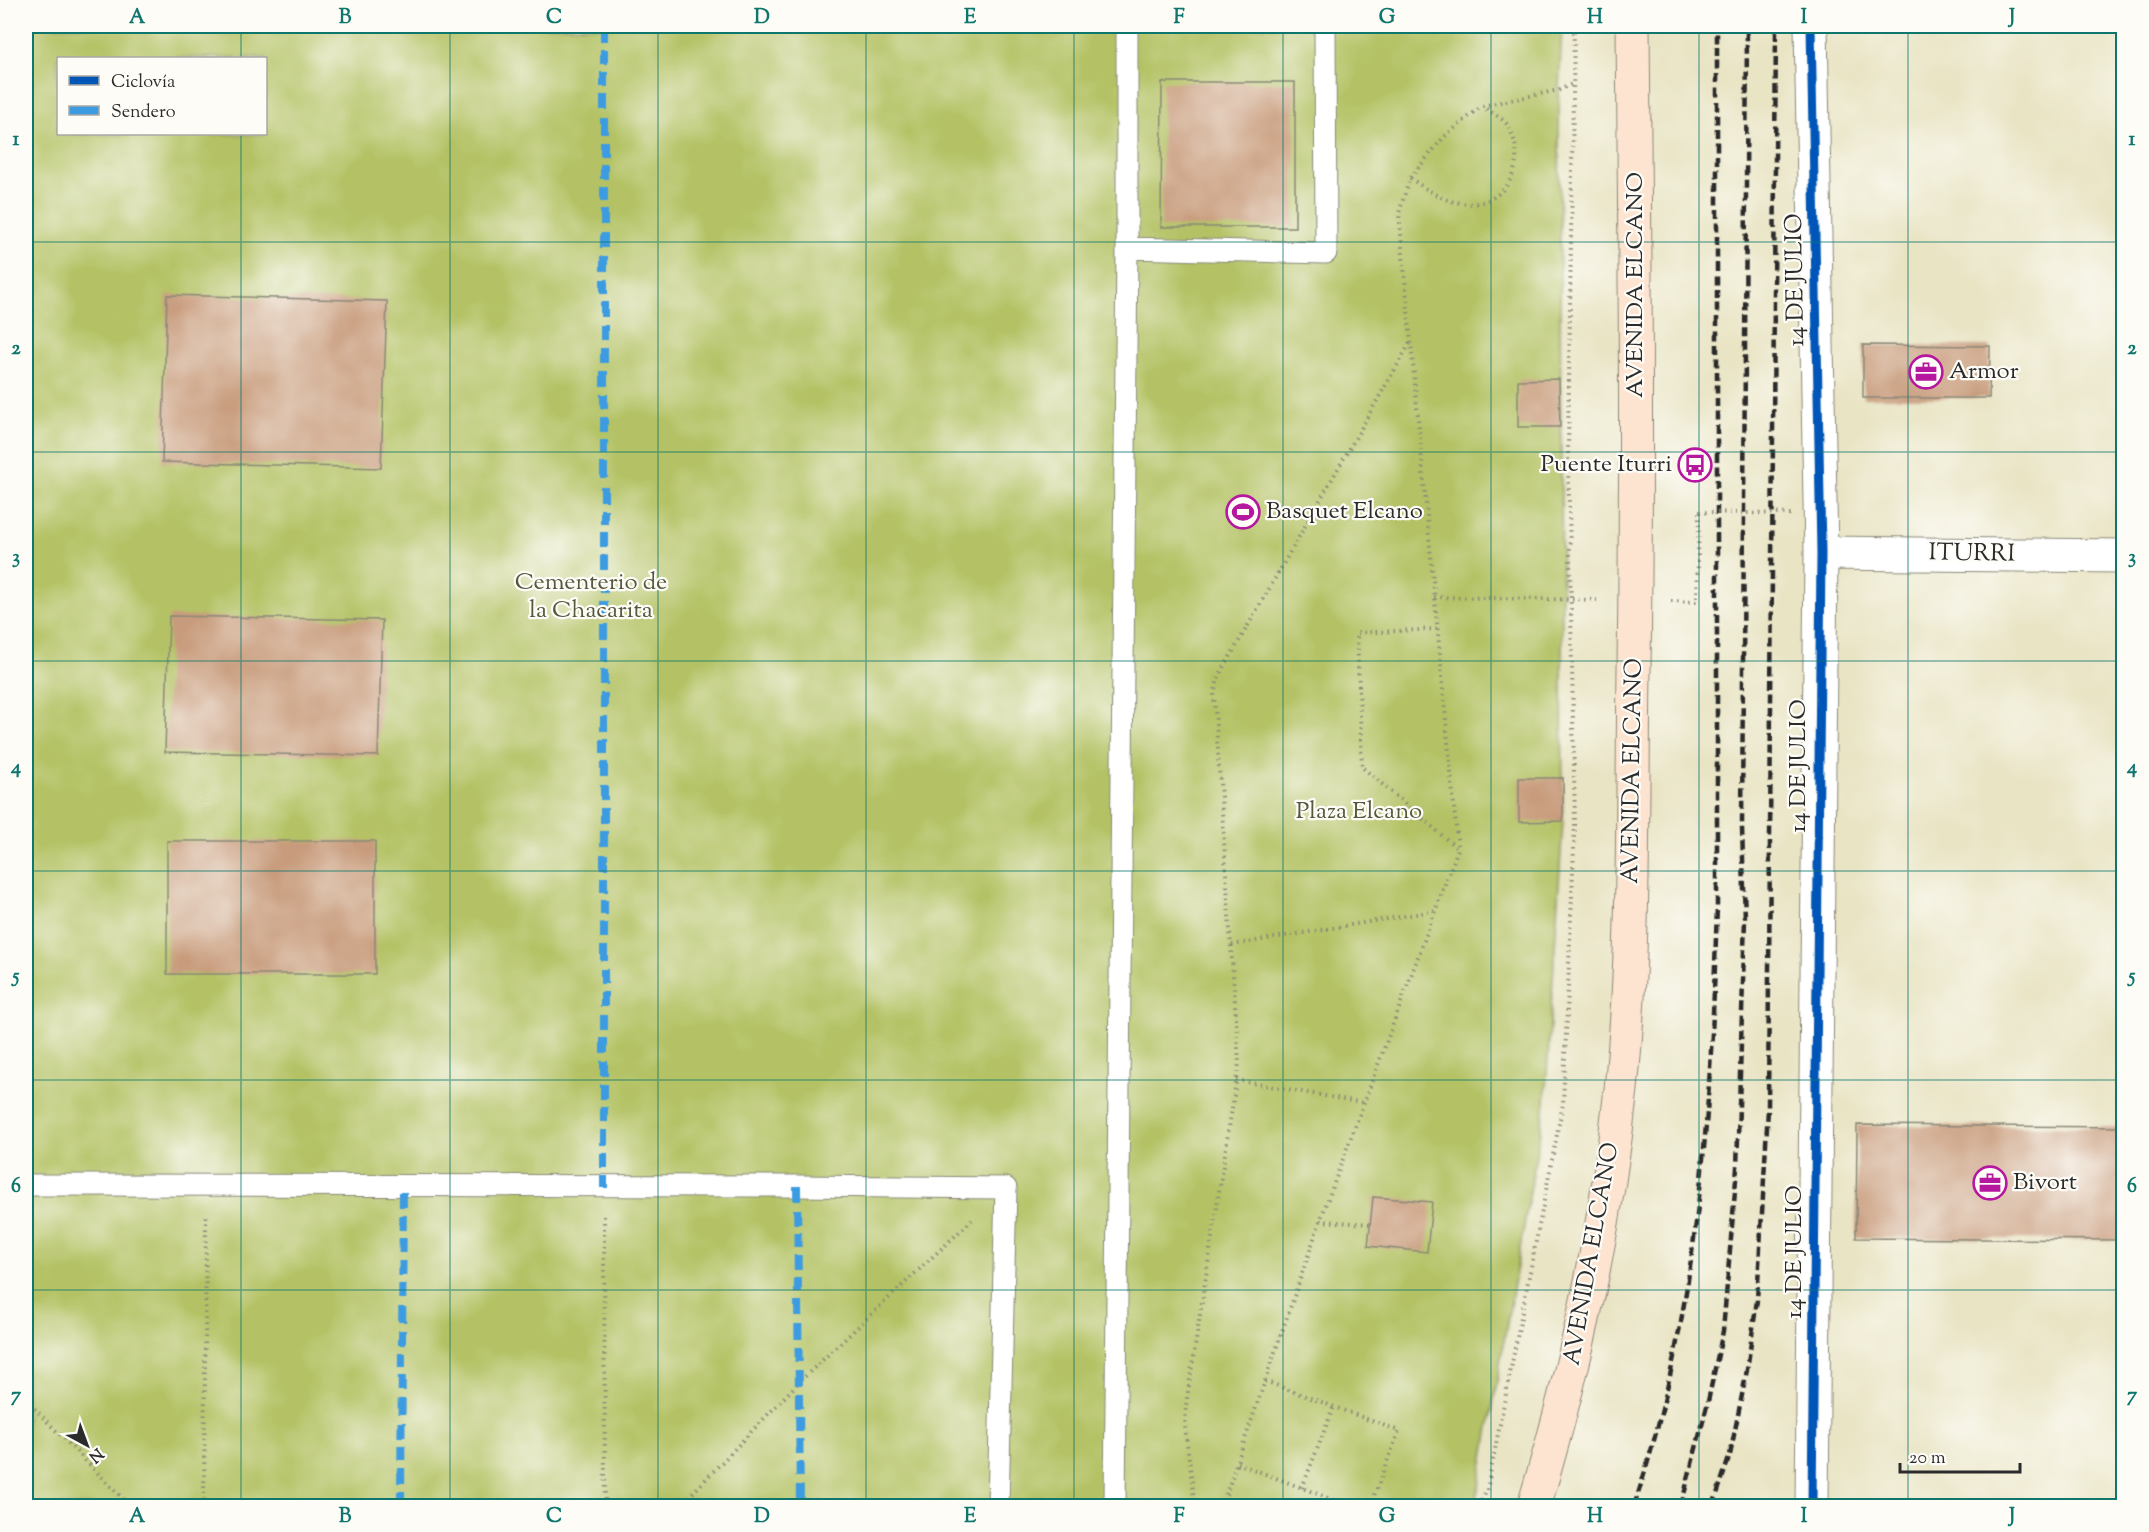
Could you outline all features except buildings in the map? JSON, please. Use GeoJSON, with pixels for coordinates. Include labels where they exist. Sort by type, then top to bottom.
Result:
{"type":"FeatureCollection","features":[{"type":"Feature","properties":{"kind":"main road","name":"AVENIDA ELCANO"},"geometry":{"type":"LineString","coordinates":[[1534,1506],[1560,1420],[1605,1203],[1621,1089],[1631,957],[1637,397],[1633,26]]}},
{"type":"Feature","properties":{"kind":"street","name":"14 DE JULIO"},"geometry":{"type":"LineString","coordinates":[[1811,26],[1821,553],[1812,1506]]}},
{"type":"Feature","properties":{"kind":"street","name":"ITURRI"},"geometry":{"type":"LineString","coordinates":[[1821,553],[2124,556]]}},
{"type":"Feature","properties":{"kind":"lane"},"geometry":{"type":"LineString","coordinates":[[1115,1506],[1127,26]]}},
{"type":"Feature","properties":{"kind":"lane"},"geometry":{"type":"LineString","coordinates":[[1127,248],[1326,253],[1324,26]]}},
{"type":"Feature","properties":{"kind":"lane"},"geometry":{"type":"LineString","coordinates":[[26,1185],[1006,1188],[998,1506]]}},
{"type":"Feature","properties":{"kind":"path"},"geometry":{"type":"LineString","coordinates":[[1479,1506],[1487,1490],[1563,1104],[1575,825],[1568,452],[1574,26]]}},
{"type":"Feature","properties":{"kind":"path"},"geometry":{"type":"LineString","coordinates":[[1221,1506],[1320,1221],[1458,849],[1399,213],[1410,178],[1444,137],[1482,106],[1559,90],[1574,83]]}},
{"type":"Feature","properties":{"kind":"path"},"geometry":{"type":"LineString","coordinates":[[1410,178],[1432,194],[1461,203],[1488,200],[1512,181],[1519,150],[1507,124],[1482,106]]}},
{"type":"Feature","properties":{"kind":"path"},"geometry":{"type":"LineString","coordinates":[[1195,1506],[1185,1427],[1186,1405],[1236,1080],[1239,1042],[1214,694],[1219,676],[1411,342]]}},
{"type":"Feature","properties":{"kind":"path"},"geometry":{"type":"LineString","coordinates":[[1697,602],[1699,512],[1794,514]]}},
{"type":"Feature","properties":{"kind":"path"},"geometry":{"type":"LineString","coordinates":[[1434,597],[1571,599]]}},
{"type":"Feature","properties":{"kind":"path"},"geometry":{"type":"LineString","coordinates":[[1437,629],[1357,633],[1362,767],[1458,849]]}},
{"type":"Feature","properties":{"kind":"path"},"geometry":{"type":"LineString","coordinates":[[1232,945],[1435,911]]}},
{"type":"Feature","properties":{"kind":"path"},"geometry":{"type":"LineString","coordinates":[[1236,1080],[1364,1103]]}},
{"type":"Feature","properties":{"kind":"path"},"geometry":{"type":"LineString","coordinates":[[204,1506],[206,1186]]}},
{"type":"Feature","properties":{"kind":"path"},"geometry":{"type":"LineString","coordinates":[[604,1188],[605,1506]]}},
{"type":"Feature","properties":{"kind":"path"},"geometry":{"type":"LineString","coordinates":[[680,1506],[798,1383],[1006,1188]]}},
{"type":"Feature","properties":{"kind":"path"},"geometry":{"type":"LineString","coordinates":[[1320,1221],[1370,1224]]}},
{"type":"Feature","properties":{"kind":"path"},"geometry":{"type":"LineString","coordinates":[[1265,1381],[1399,1431],[1370,1506]]}},
{"type":"Feature","properties":{"kind":"path"},"geometry":{"type":"LineString","coordinates":[[26,1400],[130,1506]]}},
{"type":"Feature","properties":{"kind":"path"},"geometry":{"type":"LineString","coordinates":[[1302,1488],[1334,1406]]}},
{"type":"Feature","properties":{"kind":"path"},"geometry":{"type":"LineString","coordinates":[[1237,1463],[1350,1506]]}},
{"type":"Feature","properties":{"kind":"green space","name":"Cementerio de la Chacarita"},"geometry":{"type":"Polygon","coordinates":[[[26,26],[1562,26],[1559,90],[1563,821],[1545,1104],[1477,1497],[1472,1506],[26,1506],[26,26]]]}},
{"type":"Feature","properties":{"kind":"railway"},"geometry":{"type":"LineString","coordinates":[[1634,1506],[1656,1433],[1674,1359],[1687,1284],[1698,1209],[1711,1058],[1717,905],[1717,26]]}},
{"type":"Feature","properties":{"kind":"railway"},"geometry":{"type":"LineString","coordinates":[[1681,1506],[1707,1406],[1723,1331],[1737,1168],[1745,919],[1742,828],[1747,26]]}},
{"type":"Feature","properties":{"kind":"railway"},"geometry":{"type":"LineString","coordinates":[[1713,1506],[1730,1455],[1747,1370],[1757,1300],[1768,1109],[1776,26]]}},
{"type":"Feature","properties":{"kind":"marked path"},"geometry":{"type":"LineString","coordinates":[[604,26],[604,1188]]}},
{"type":"Feature","properties":{"kind":"marked path"},"geometry":{"type":"LineString","coordinates":[[797,1186],[800,1506]]}},
{"type":"Feature","properties":{"kind":"marked path"},"geometry":{"type":"LineString","coordinates":[[401,1506],[403,1187]]}},
{"type":"Feature","properties":{"kind":"cycle path"},"geometry":{"type":"LineString","coordinates":[[1811,26],[1821,553],[1812,1506]]}},
{"type":"Feature","properties":{"kind":"place","name":"Armor"},"geometry":{"type":"Point","coordinates":[1926,372]}},
{"type":"Feature","properties":{"kind":"place","name":"Puente Iturri"},"geometry":{"type":"Point","coordinates":[1695,465]}},
{"type":"Feature","properties":{"kind":"place","name":"Basquet Elcano"},"geometry":{"type":"Point","coordinates":[1243,512]}},
{"type":"Feature","properties":{"kind":"place","name":"Bivort"},"geometry":{"type":"Point","coordinates":[1990,1183]}},
{"type":"Feature","properties":{"kind":"park label","name":"Plaza Elcano"},"geometry":{"type":"Point","coordinates":[1359,812]}}]}
